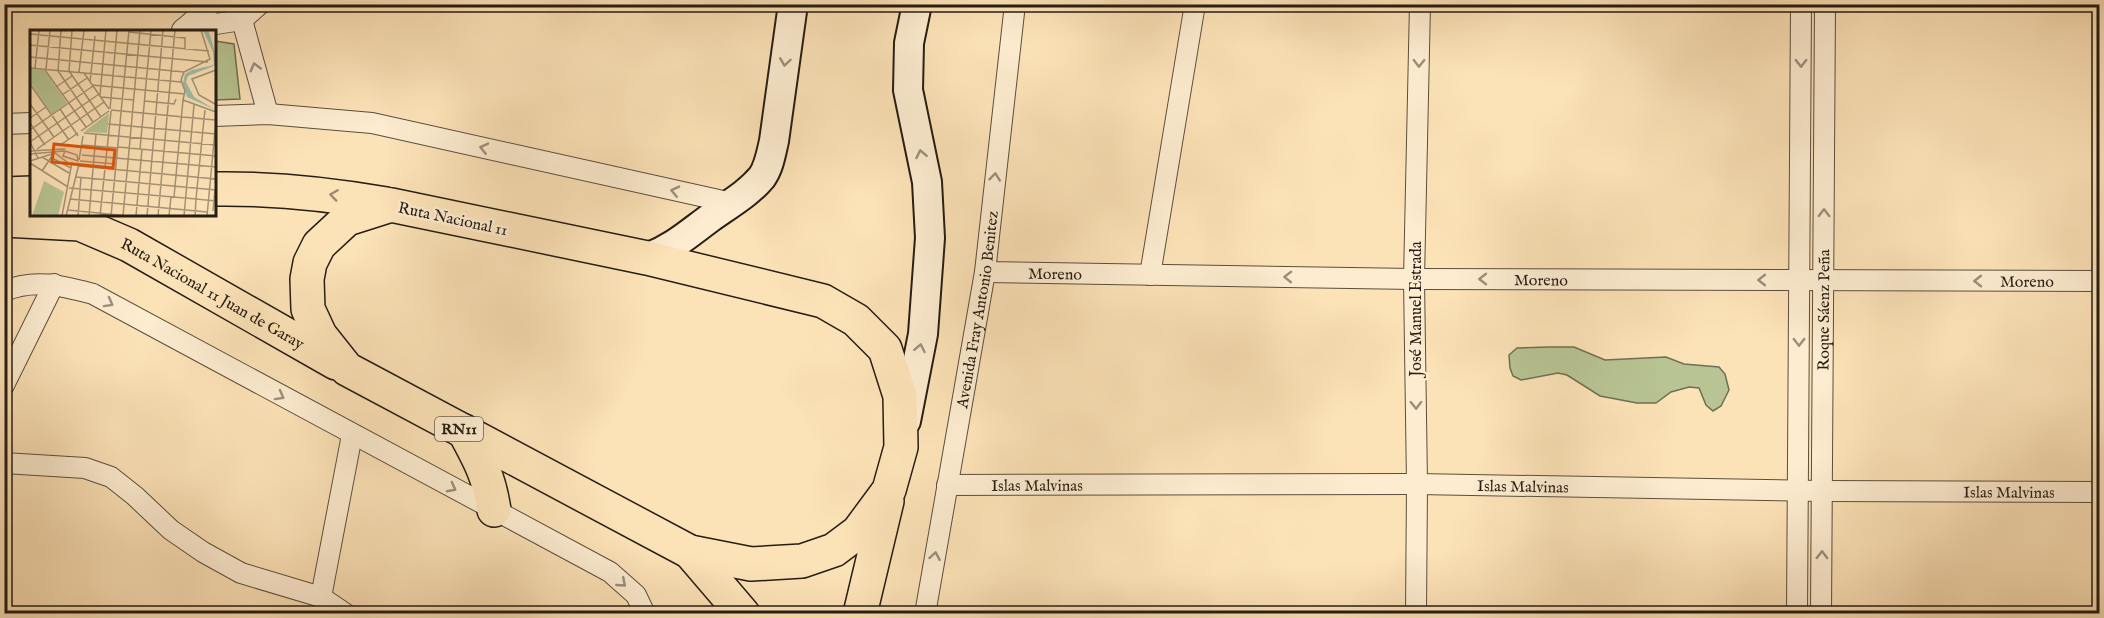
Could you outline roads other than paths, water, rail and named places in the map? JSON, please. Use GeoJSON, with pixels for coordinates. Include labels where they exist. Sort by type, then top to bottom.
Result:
{"type":"FeatureCollection","features":[{"type":"Feature","properties":{"kind":"highway","name":"RN11"},"geometry":{"type":"LineString","coordinates":[[216,189],[328,194],[391,205]]}},
{"type":"Feature","properties":{"kind":"highway"},"geometry":{"type":"LineString","coordinates":[[4,194],[30,192]]}},
{"type":"Feature","properties":{"kind":"highway","name":"Ruta Nacional 11"},"geometry":{"type":"LineString","coordinates":[[860,614],[901,447],[900,396],[885,349],[856,320],[823,301],[646,258],[391,205],[347,219],[320,245],[310,263],[307,279],[308,309],[320,335],[347,369],[690,552],[751,564],[802,561],[834,550],[858,532],[889,490]]}},
{"type":"Feature","properties":{"kind":"highway","name":"Ruta Nacional 11 Juan de Garay"},"geometry":{"type":"LineString","coordinates":[[4,220],[80,224],[129,245],[347,369]]}},
{"type":"Feature","properties":{"kind":"highway"},"geometry":{"type":"LineString","coordinates":[[464,431],[484,467],[494,510]]}},
{"type":"Feature","properties":{"kind":"highway","name":"Ruta Nacional 11"},"geometry":{"type":"LineString","coordinates":[[690,552],[743,614]]}},
{"type":"Feature","properties":{"kind":"main road"},"geometry":{"type":"LineString","coordinates":[[646,258],[673,247],[732,203],[762,177],[769,164],[793,4]]}},
{"type":"Feature","properties":{"kind":"main road"},"geometry":{"type":"LineString","coordinates":[[901,447],[923,334],[930,238],[927,182],[908,90],[909,43],[917,4]]}},
{"type":"Feature","properties":{"kind":"street"},"geometry":{"type":"LineString","coordinates":[[181,30],[212,4]]}},
{"type":"Feature","properties":{"kind":"street"},"geometry":{"type":"LineString","coordinates":[[181,30],[242,20],[260,4]]}},
{"type":"Feature","properties":{"kind":"street","name":"Avenida Fray Antonio Benitez"},"geometry":{"type":"LineString","coordinates":[[925,614],[985,272],[1015,4]]}},
{"type":"Feature","properties":{"kind":"street"},"geometry":{"type":"LineString","coordinates":[[1150,275],[1195,4]]}},
{"type":"Feature","properties":{"kind":"street","name":"José Manuel Estrada"},"geometry":{"type":"LineString","coordinates":[[1416,614],[1414,279],[1420,4]]}},
{"type":"Feature","properties":{"kind":"street","name":"Roque Sáenz Peña"},"geometry":{"type":"LineString","coordinates":[[1797,614],[1801,4]]}},
{"type":"Feature","properties":{"kind":"street","name":"Roque Sáenz Peña"},"geometry":{"type":"LineString","coordinates":[[1821,614],[1825,4]]}},
{"type":"Feature","properties":{"kind":"street"},"geometry":{"type":"LineString","coordinates":[[242,20],[268,114]]}},
{"type":"Feature","properties":{"kind":"street"},"geometry":{"type":"LineString","coordinates":[[216,116],[268,114],[372,123],[732,203]]}},
{"type":"Feature","properties":{"kind":"street"},"geometry":{"type":"LineString","coordinates":[[4,124],[30,123]]}},
{"type":"Feature","properties":{"kind":"street","name":"Moreno"},"geometry":{"type":"LineString","coordinates":[[985,272],[1414,279],[2100,281]]}},
{"type":"Feature","properties":{"kind":"street"},"geometry":{"type":"LineString","coordinates":[[4,291],[14,287],[54,284],[93,294],[609,572],[636,595],[645,614]]}},
{"type":"Feature","properties":{"kind":"street"},"geometry":{"type":"LineString","coordinates":[[4,385],[54,284]]}},
{"type":"Feature","properties":{"kind":"street"},"geometry":{"type":"LineString","coordinates":[[321,597],[352,435]]}},
{"type":"Feature","properties":{"kind":"street"},"geometry":{"type":"LineString","coordinates":[[4,463],[85,468],[111,477],[171,530],[203,552],[241,573],[321,597],[346,614]]}},
{"type":"Feature","properties":{"kind":"street","name":"Islas Malvinas"},"geometry":{"type":"LineString","coordinates":[[947,485],[1417,484],[1822,491],[2100,492]]}}]}
